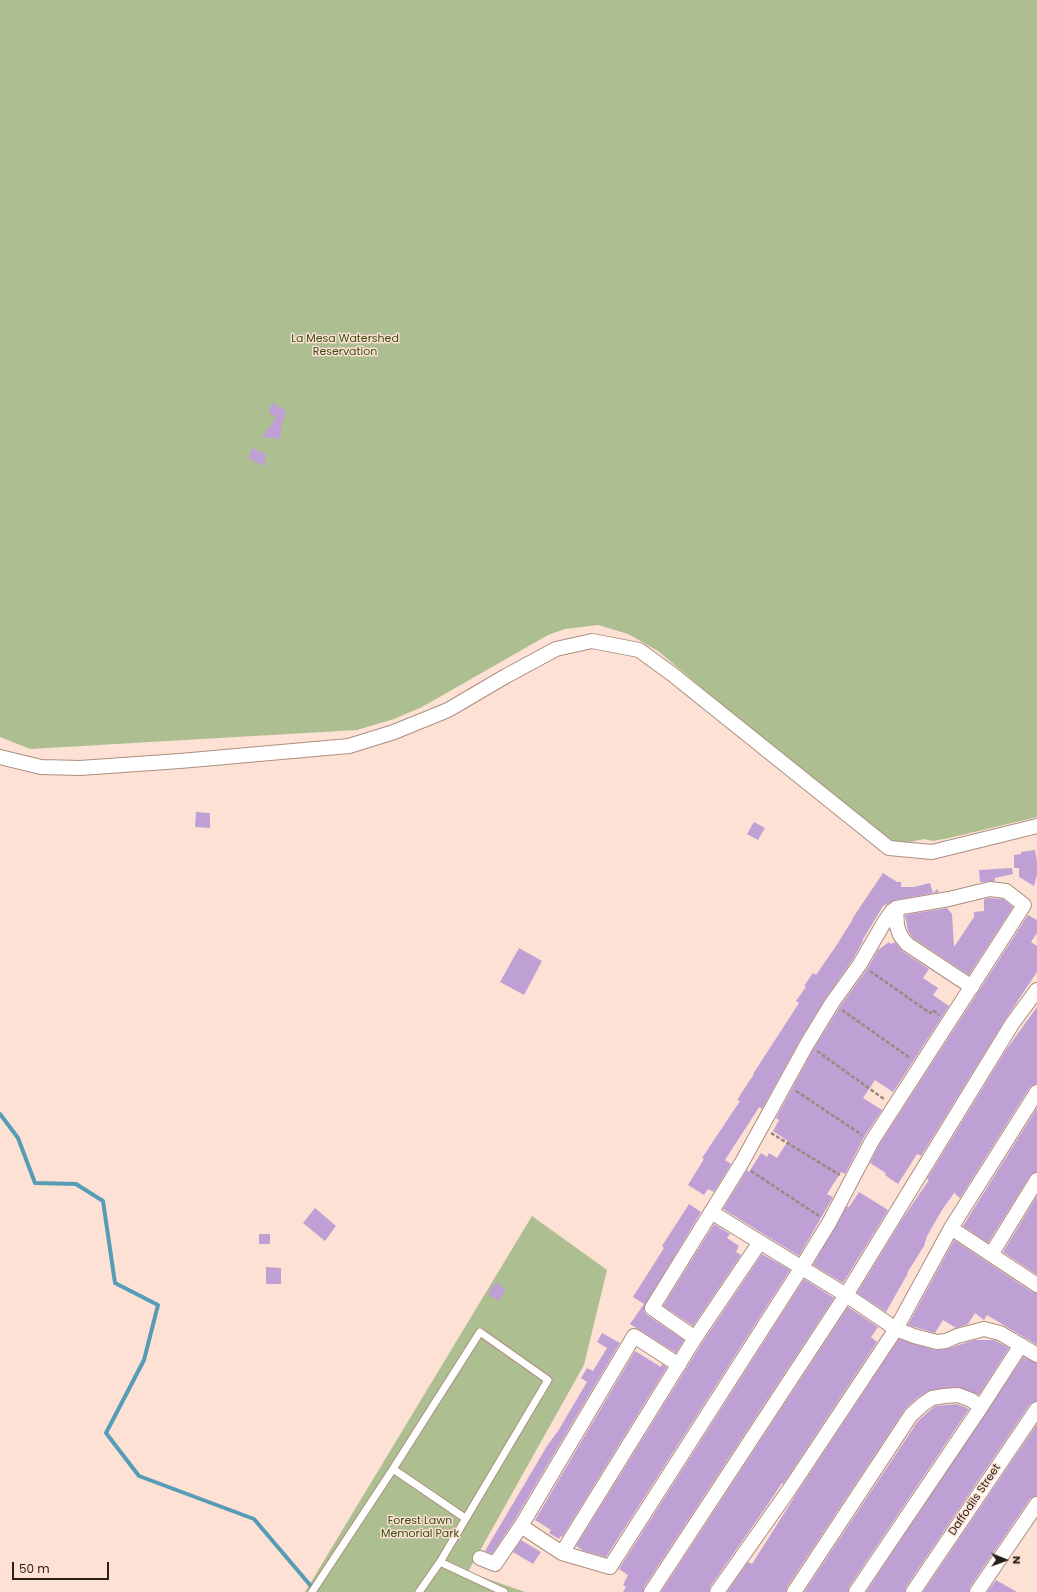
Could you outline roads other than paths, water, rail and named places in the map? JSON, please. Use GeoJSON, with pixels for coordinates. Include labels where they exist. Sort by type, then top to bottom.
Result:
{"type":"FeatureCollection","features":[{"type":"Feature","properties":{"kind":"street"},"geometry":{"type":"LineString","coordinates":[[0,757],[41,767],[80,768],[349,746],[394,732],[448,710],[556,649],[592,641],[639,650],[672,674],[889,848],[932,852],[1037,826]]}},
{"type":"Feature","properties":{"kind":"street"},"geometry":{"type":"LineString","coordinates":[[521,1526],[562,1553],[610,1567],[830,1223],[872,1142],[1024,906],[1006,891],[990,889],[949,899],[896,908],[885,921],[860,964],[832,1003],[807,1044],[741,1164],[652,1308],[695,1338]]}},
{"type":"Feature","properties":{"kind":"street"},"geometry":{"type":"LineString","coordinates":[[896,908],[897,926],[900,935],[907,944],[972,987]]}},
{"type":"Feature","properties":{"kind":"street"},"geometry":{"type":"LineString","coordinates":[[651,1592],[846,1295],[1012,1024],[1037,990]]}},
{"type":"Feature","properties":{"kind":"street"},"geometry":{"type":"LineString","coordinates":[[717,1592],[789,1490],[896,1329],[951,1228],[1037,1092]]}},
{"type":"Feature","properties":{"kind":"street"},"geometry":{"type":"LineString","coordinates":[[992,1253],[1037,1180]]}},
{"type":"Feature","properties":{"kind":"street"},"geometry":{"type":"LineString","coordinates":[[711,1212],[802,1267],[896,1329],[925,1340],[937,1342],[946,1341],[957,1336],[984,1329],[1000,1334],[1037,1355]]}},
{"type":"Feature","properties":{"kind":"street"},"geometry":{"type":"LineString","coordinates":[[951,1228],[992,1253],[1037,1284]]}},
{"type":"Feature","properties":{"kind":"street"},"geometry":{"type":"LineString","coordinates":[[562,1553],[695,1338],[760,1242]]}},
{"type":"Feature","properties":{"kind":"street"},"geometry":{"type":"LineString","coordinates":[[480,1558],[495,1564],[521,1526],[634,1336],[678,1365]]}},
{"type":"Feature","properties":{"kind":"street"},"geometry":{"type":"LineString","coordinates":[[856,1592],[1021,1345]]}},
{"type":"Feature","properties":{"kind":"street"},"geometry":{"type":"LineString","coordinates":[[794,1592],[911,1415],[932,1398],[944,1396],[958,1395],[971,1400],[981,1407]]}},
{"type":"Feature","properties":{"kind":"street","name":"Daffodils Street"},"geometry":{"type":"LineString","coordinates":[[913,1592],[1037,1409]]}},
{"type":"Feature","properties":{"kind":"street"},"geometry":{"type":"LineString","coordinates":[[977,1592],[1037,1504]]}},
{"type":"Feature","properties":{"kind":"lane"},"geometry":{"type":"LineString","coordinates":[[312,1592],[394,1469],[480,1332],[548,1380],[440,1562],[419,1592]]}},
{"type":"Feature","properties":{"kind":"lane"},"geometry":{"type":"LineString","coordinates":[[394,1469],[465,1518]]}},
{"type":"Feature","properties":{"kind":"lane"},"geometry":{"type":"LineString","coordinates":[[440,1562],[499,1591]]}},
{"type":"Feature","properties":{"kind":"waterway"},"geometry":{"type":"LineString","coordinates":[[0,1114],[18,1138],[35,1183],[76,1184],[103,1201],[115,1283],[158,1305],[144,1360],[106,1433],[139,1476],[254,1519],[316,1592]]}},
{"type":"Feature","properties":{"kind":"park label","name":"La Mesa Watershed Reservation"},"geometry":{"type":"Point","coordinates":[345,345]}},
{"type":"Feature","properties":{"kind":"park label","name":"Forest Lawn Memorial Park"},"geometry":{"type":"Point","coordinates":[420,1527]}}]}
